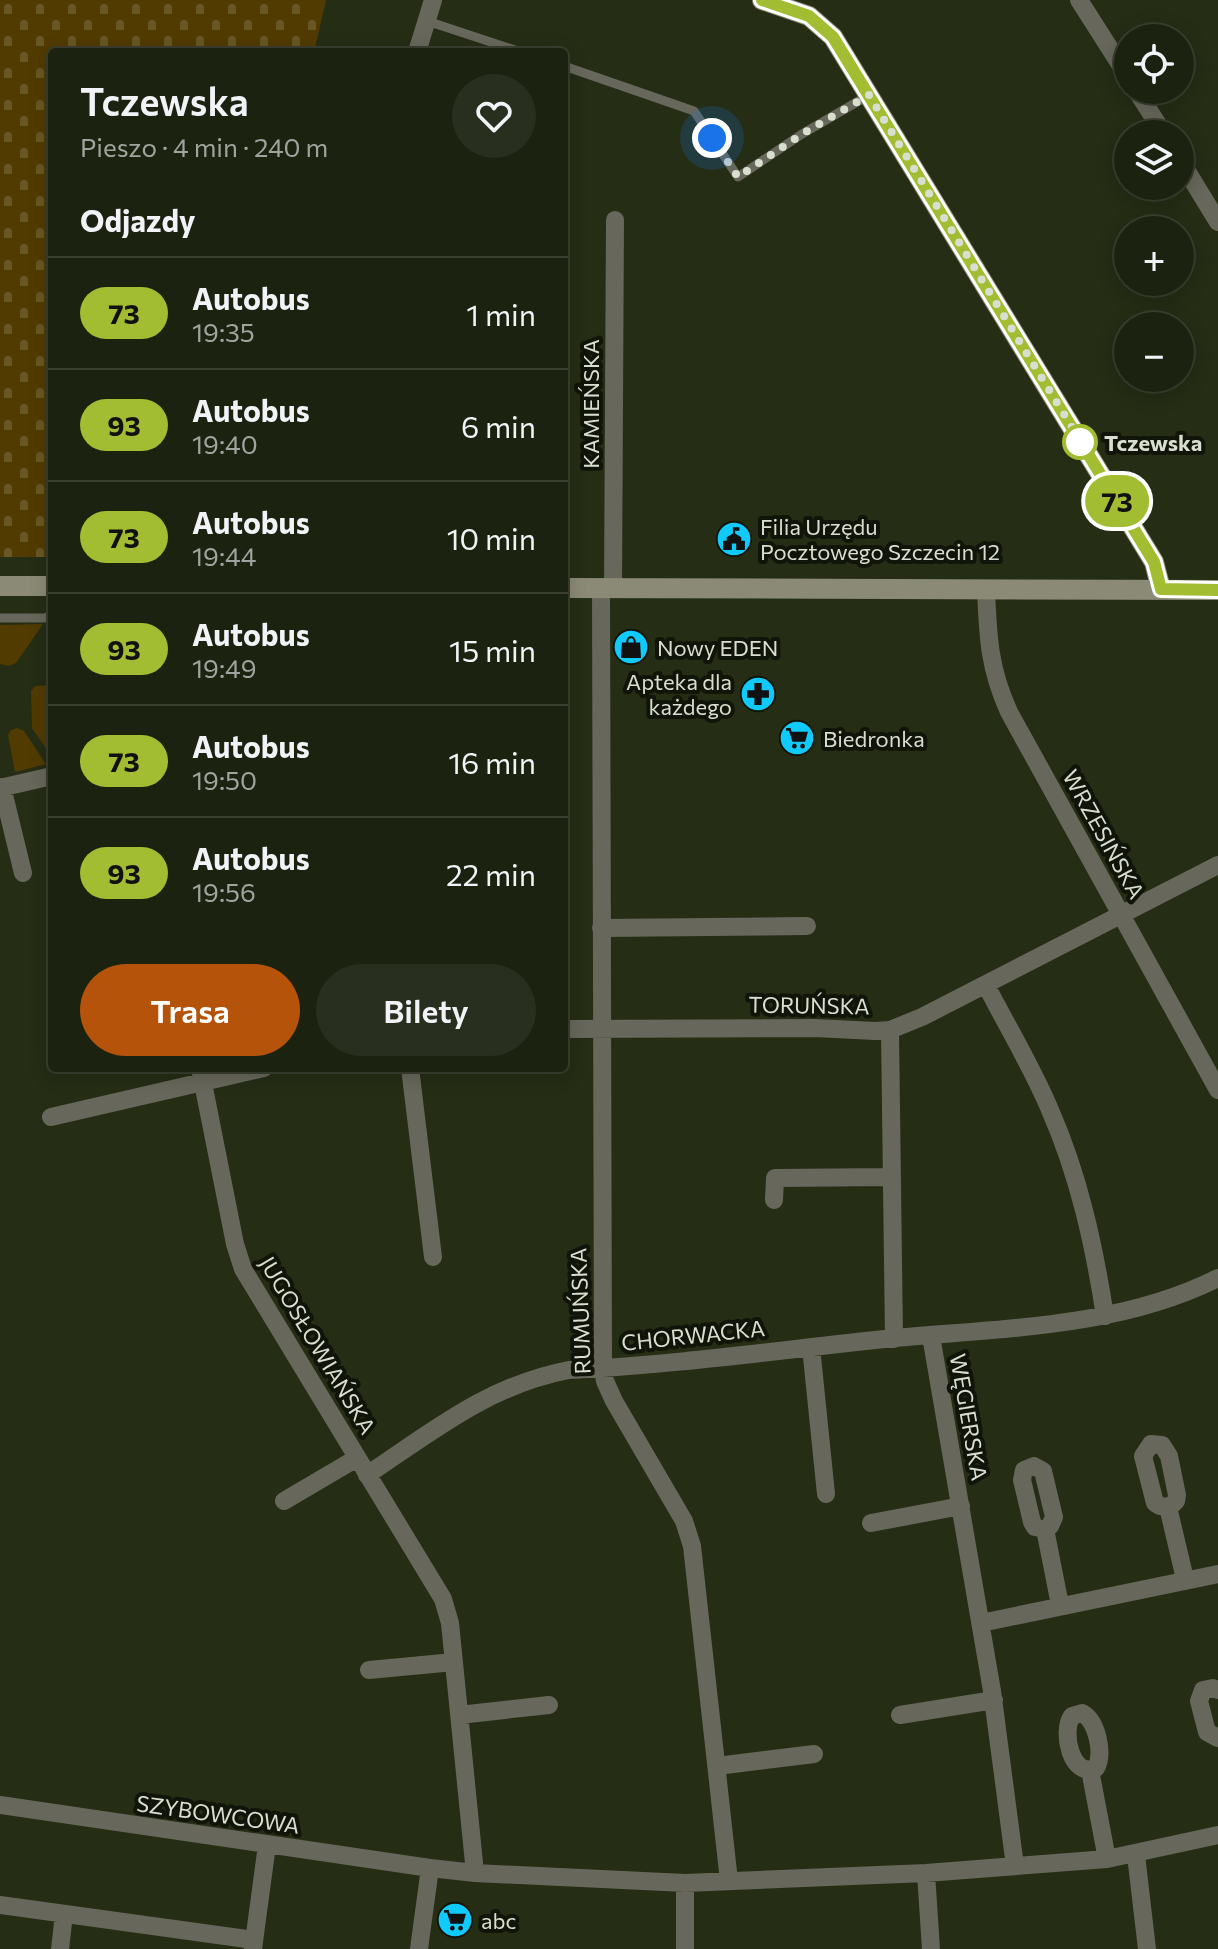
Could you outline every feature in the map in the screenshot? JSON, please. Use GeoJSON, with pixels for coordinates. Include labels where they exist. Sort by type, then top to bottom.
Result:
{"type":"FeatureCollection","features":[{"type":"Feature","properties":{"kind":"street"},"geometry":{"type":"LineString","coordinates":[[418,48],[433,0]]}},
{"type":"Feature","properties":{"kind":"street"},"geometry":{"type":"LineString","coordinates":[[762,0],[809,16],[833,37],[1154,562],[1161,589]]}},
{"type":"Feature","properties":{"kind":"street"},"geometry":{"type":"LineString","coordinates":[[1079,0],[1114,55]]}},
{"type":"Feature","properties":{"kind":"street"},"geometry":{"type":"LineString","coordinates":[[1194,183],[1218,222]]}},
{"type":"Feature","properties":{"kind":"street","name":"KAMIEŃSKA"},"geometry":{"type":"LineString","coordinates":[[607,588],[615,220]]}},
{"type":"Feature","properties":{"kind":"street"},"geometry":{"type":"LineString","coordinates":[[0,586],[48,586]]}},
{"type":"Feature","properties":{"kind":"street"},"geometry":{"type":"LineString","coordinates":[[568,588],[1218,590]]}},
{"type":"Feature","properties":{"kind":"street","name":"RUMUŃSKA"},"geometry":{"type":"LineString","coordinates":[[607,588],[601,928],[603,1368],[614,1401],[674,1502],[692,1546],[729,1881]]}},
{"type":"Feature","properties":{"kind":"street","name":"WRZESIŃSKA"},"geometry":{"type":"LineString","coordinates":[[986,590],[995,681],[1009,712],[1218,1090]]}},
{"type":"Feature","properties":{"kind":"street"},"geometry":{"type":"LineString","coordinates":[[23,873],[1,787],[48,777]]}},
{"type":"Feature","properties":{"kind":"street","name":"TORUŃSKA"},"geometry":{"type":"LineString","coordinates":[[568,1029],[890,1030],[986,985],[1218,865]]}},
{"type":"Feature","properties":{"kind":"street"},"geometry":{"type":"LineString","coordinates":[[601,928],[807,926]]}},
{"type":"Feature","properties":{"kind":"street"},"geometry":{"type":"LineString","coordinates":[[986,985],[1050,1109],[1066,1149],[1088,1221],[1105,1316]]}},
{"type":"Feature","properties":{"kind":"street"},"geometry":{"type":"LineString","coordinates":[[890,1030],[894,1339]]}},
{"type":"Feature","properties":{"kind":"street"},"geometry":{"type":"LineString","coordinates":[[51,1117],[201,1075],[228,1072]]}},
{"type":"Feature","properties":{"kind":"street"},"geometry":{"type":"LineString","coordinates":[[410,1072],[433,1257]]}},
{"type":"Feature","properties":{"kind":"street","name":"JUGOSŁOWIAŃSKA"},"geometry":{"type":"LineString","coordinates":[[201,1075],[235,1244],[243,1269],[443,1599],[450,1623],[475,1873]]}},
{"type":"Feature","properties":{"kind":"street"},"geometry":{"type":"LineString","coordinates":[[774,1200],[775,1178],[892,1177]]}},
{"type":"Feature","properties":{"kind":"street","name":"CHORWACKA"},"geometry":{"type":"LineString","coordinates":[[367,1475],[495,1392],[543,1375],[1105,1316],[1175,1298],[1218,1278]]}},
{"type":"Feature","properties":{"kind":"street","name":"WĘGIERSKA"},"geometry":{"type":"LineString","coordinates":[[931,1336],[994,1700],[1015,1866]]}},
{"type":"Feature","properties":{"kind":"street"},"geometry":{"type":"LineString","coordinates":[[811,1347],[826,1494]]}},
{"type":"Feature","properties":{"kind":"street","name":"JUGOSŁOWIAŃSKA"},"geometry":{"type":"LineString","coordinates":[[284,1501],[357,1458]]}},
{"type":"Feature","properties":{"kind":"street","name":"WĘGIERSKA"},"geometry":{"type":"LineString","coordinates":[[871,1523],[961,1506]]}},
{"type":"Feature","properties":{"kind":"street"},"geometry":{"type":"LineString","coordinates":[[1168,1507],[1185,1579]]}},
{"type":"Feature","properties":{"kind":"street"},"geometry":{"type":"LineString","coordinates":[[1045,1529],[1060,1605]]}},
{"type":"Feature","properties":{"kind":"street"},"geometry":{"type":"LineString","coordinates":[[981,1623],[1218,1574]]}},
{"type":"Feature","properties":{"kind":"street"},"geometry":{"type":"LineString","coordinates":[[369,1670],[454,1662]]}},
{"type":"Feature","properties":{"kind":"street"},"geometry":{"type":"LineString","coordinates":[[1218,1690],[1203,1690],[1199,1701],[1207,1732],[1218,1738]]}},
{"type":"Feature","properties":{"kind":"street"},"geometry":{"type":"LineString","coordinates":[[900,1715],[994,1700]]}},
{"type":"Feature","properties":{"kind":"street"},"geometry":{"type":"LineString","coordinates":[[459,1715],[549,1705]]}},
{"type":"Feature","properties":{"kind":"street"},"geometry":{"type":"LineString","coordinates":[[717,1766],[814,1754]]}},
{"type":"Feature","properties":{"kind":"street"},"geometry":{"type":"LineString","coordinates":[[1090,1770],[1107,1859]]}},
{"type":"Feature","properties":{"kind":"street","name":"SZYBOWCOWA"},"geometry":{"type":"LineString","coordinates":[[0,1805],[430,1868],[685,1883],[926,1873],[1107,1859],[1218,1835]]}},
{"type":"Feature","properties":{"kind":"street"},"geometry":{"type":"LineString","coordinates":[[0,1905],[174,1929],[253,1944],[267,1845]]}},
{"type":"Feature","properties":{"kind":"street"},"geometry":{"type":"LineString","coordinates":[[1136,1855],[1147,1949]]}},
{"type":"Feature","properties":{"kind":"street"},"geometry":{"type":"LineString","coordinates":[[419,1949],[430,1868]]}},
{"type":"Feature","properties":{"kind":"street"},"geometry":{"type":"LineString","coordinates":[[926,1873],[931,1949]]}},
{"type":"Feature","properties":{"kind":"street"},"geometry":{"type":"LineString","coordinates":[[685,1883],[685,1949]]}},
{"type":"Feature","properties":{"kind":"street"},"geometry":{"type":"LineString","coordinates":[[60,1949],[64,1914]]}},
{"type":"Feature","properties":{"kind":"street"},"geometry":{"type":"LineString","coordinates":[[172,1949],[174,1929]]}},
{"type":"Feature","properties":{"kind":"lane"},"geometry":{"type":"LineString","coordinates":[[427,21],[509,48]]}},
{"type":"Feature","properties":{"kind":"lane"},"geometry":{"type":"LineString","coordinates":[[568,67],[694,111],[738,177],[802,134],[869,95]]}},
{"type":"Feature","properties":{"kind":"lane"},"geometry":{"type":"LineString","coordinates":[[0,618],[48,617]]}},
{"type":"Feature","properties":{"kind":"green space"},"geometry":{"type":"Polygon","coordinates":[[[0,0],[326,0],[315,48],[48,48],[48,557],[0,557],[0,0]]]}},
{"type":"Feature","properties":{"kind":"green space"},"geometry":{"type":"Polygon","coordinates":[[[43,624],[16,663],[9,666],[0,664],[0,625],[43,624]]]}},
{"type":"Feature","properties":{"kind":"green space"},"geometry":{"type":"Polygon","coordinates":[[[48,685],[48,751],[32,728],[31,691],[35,686],[48,685]]]}},
{"type":"Feature","properties":{"kind":"green space"},"geometry":{"type":"Polygon","coordinates":[[[17,728],[24,731],[46,764],[15,772],[8,735],[17,728]]]}},
{"type":"Feature","properties":{"kind":"bus line","name":"73"},"geometry":{"type":"LineString","coordinates":[[762,0],[809,16],[833,37],[1154,562],[1161,589],[1218,590]]}},
{"type":"Feature","properties":{"kind":"place","name":"Tczewska"},"geometry":{"type":"Point","coordinates":[1080,442]}},
{"type":"Feature","properties":{"kind":"place","name":"Filia Urzędu Pocztowego Szczecin 12"},"geometry":{"type":"Point","coordinates":[734,539]}},
{"type":"Feature","properties":{"kind":"place","name":"Nowy EDEN"},"geometry":{"type":"Point","coordinates":[631,647]}},
{"type":"Feature","properties":{"kind":"place","name":"Apteka dla każdego"},"geometry":{"type":"Point","coordinates":[758,694]}},
{"type":"Feature","properties":{"kind":"place","name":"Biedronka"},"geometry":{"type":"Point","coordinates":[797,738]}},
{"type":"Feature","properties":{"kind":"place","name":"abc"},"geometry":{"type":"Point","coordinates":[455,1920]}},
{"type":"Feature","properties":{"kind":"route"},"geometry":{"type":"LineString","coordinates":[[712,138],[738,177],[802,134],[869,95],[1087,452],[1080,442]]}}]}
